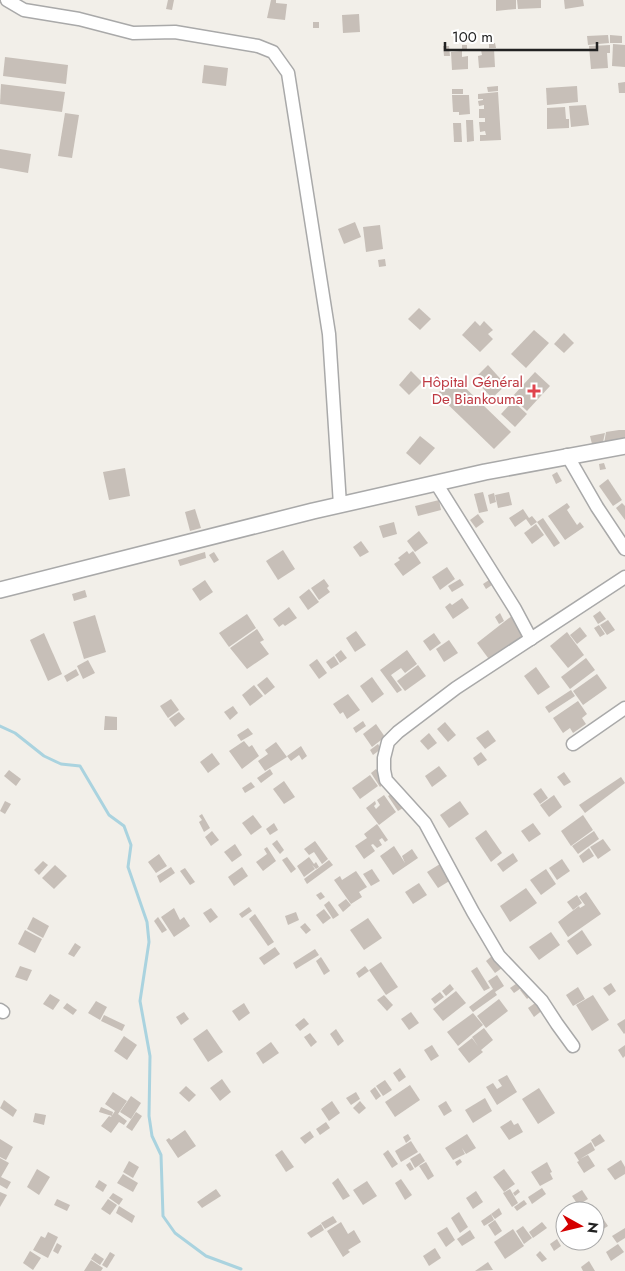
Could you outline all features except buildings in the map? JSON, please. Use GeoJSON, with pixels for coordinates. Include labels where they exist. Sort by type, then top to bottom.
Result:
{"type":"FeatureCollection","features":[{"type":"Feature","properties":{"kind":"street"},"geometry":{"type":"LineString","coordinates":[[7,0],[24,10],[79,19],[134,32],[175,32],[258,46],[274,52],[288,73],[329,334],[340,505]]}},
{"type":"Feature","properties":{"kind":"street"},"geometry":{"type":"LineString","coordinates":[[0,590],[340,505],[567,455],[625,446]]}},
{"type":"Feature","properties":{"kind":"street"},"geometry":{"type":"LineString","coordinates":[[567,455],[597,507],[625,549]]}},
{"type":"Feature","properties":{"kind":"street"},"geometry":{"type":"LineString","coordinates":[[436,484],[516,609],[531,639]]}},
{"type":"Feature","properties":{"kind":"street"},"geometry":{"type":"LineString","coordinates":[[573,1046],[556,1024],[542,1001],[499,956],[473,912],[426,823],[386,780],[384,770],[385,750],[388,742],[398,732],[456,688],[625,577]]}},
{"type":"Feature","properties":{"kind":"street"},"geometry":{"type":"LineString","coordinates":[[573,744],[625,708]]}},
{"type":"Feature","properties":{"kind":"waterway"},"geometry":{"type":"LineString","coordinates":[[0,726],[15,733],[44,756],[61,764],[80,766],[109,815],[124,826],[131,845],[128,867],[147,922],[149,942],[140,1001],[150,1056],[149,1116],[152,1136],[161,1155],[163,1216],[175,1233],[206,1256],[241,1269]]}},
{"type":"Feature","properties":{"kind":"place","name":"Hôpital Général De Biankouma"},"geometry":{"type":"Point","coordinates":[534,391]}}]}
